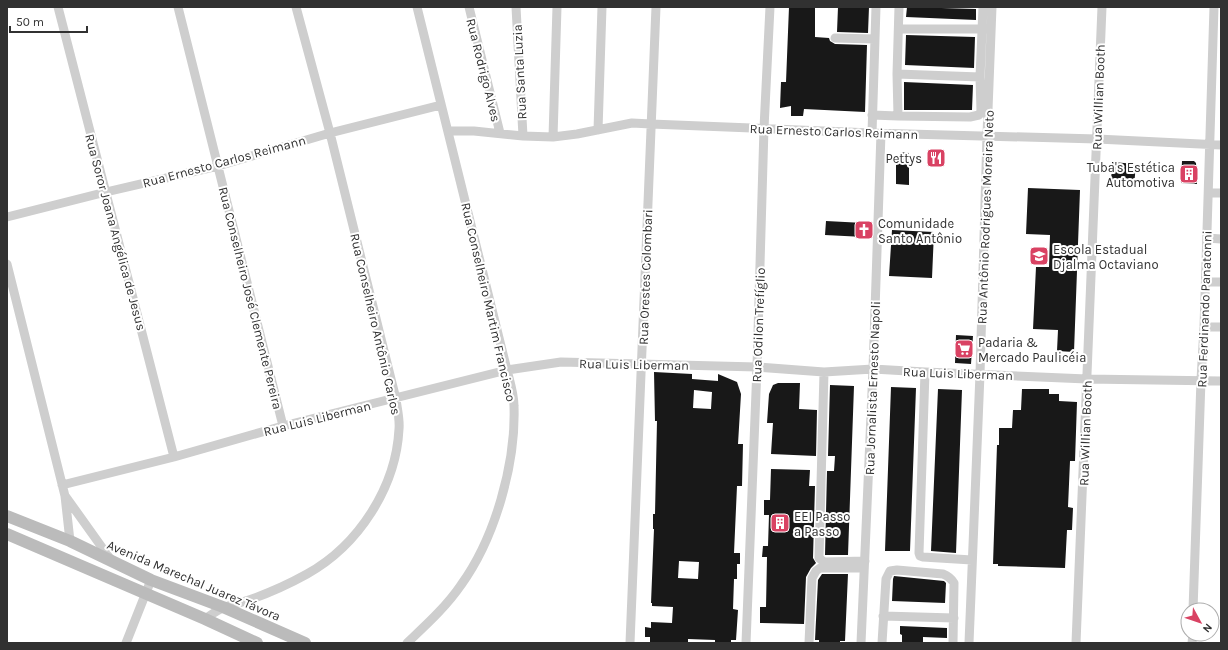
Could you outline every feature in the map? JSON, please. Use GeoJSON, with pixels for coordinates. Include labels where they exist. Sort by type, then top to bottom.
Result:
{"type":"FeatureCollection","features":[{"type":"Feature","properties":{"kind":"street","name":"Rua Soror Joana Angélica de Jesus"},"geometry":{"type":"LineString","coordinates":[[58,7],[174,457]]}},
{"type":"Feature","properties":{"kind":"street","name":"Rua Conselheiro José Clemente Pereira"},"geometry":{"type":"LineString","coordinates":[[178,7],[283,426]]}},
{"type":"Feature","properties":{"kind":"street","name":"Rua Conselheiro Antônio Carlos"},"geometry":{"type":"LineString","coordinates":[[205,619],[223,608],[250,600],[308,574],[332,557],[358,532],[376,505],[389,478],[400,427],[396,399],[330,133],[296,7]]}},
{"type":"Feature","properties":{"kind":"street","name":"Rua Conselheiro Martim Francisco"},"geometry":{"type":"LineString","coordinates":[[407,643],[438,613],[461,586],[476,561],[489,534],[499,506],[508,472],[514,435],[514,404],[507,370],[417,7]]}},
{"type":"Feature","properties":{"kind":"street","name":"Rua Rodrigo Alves"},"geometry":{"type":"LineString","coordinates":[[469,7],[500,133]]}},
{"type":"Feature","properties":{"kind":"street","name":"Rua Santa Luzia"},"geometry":{"type":"LineString","coordinates":[[516,7],[523,136]]}},
{"type":"Feature","properties":{"kind":"street"},"geometry":{"type":"LineString","coordinates":[[553,137],[557,7]]}},
{"type":"Feature","properties":{"kind":"street"},"geometry":{"type":"LineString","coordinates":[[598,130],[602,7]]}},
{"type":"Feature","properties":{"kind":"street","name":"Rua Orestes Colombari"},"geometry":{"type":"LineString","coordinates":[[630,643],[656,7]]}},
{"type":"Feature","properties":{"kind":"street","name":"Rua Odilon Trefíglio"},"geometry":{"type":"LineString","coordinates":[[746,643],[757,368],[764,128],[770,7]]}},
{"type":"Feature","properties":{"kind":"street","name":"Rua Jornalista Ernesto Napoli"},"geometry":{"type":"LineString","coordinates":[[861,643],[873,369],[876,133],[872,115],[876,7]]}},
{"type":"Feature","properties":{"kind":"street"},"geometry":{"type":"LineString","coordinates":[[898,116],[897,74],[899,7]]}},
{"type":"Feature","properties":{"kind":"street"},"geometry":{"type":"LineString","coordinates":[[872,115],[978,117],[981,111],[980,77],[987,29],[983,7]]}},
{"type":"Feature","properties":{"kind":"street","name":"Rua Antônio Rodrigues Moreira Neto"},"geometry":{"type":"LineString","coordinates":[[969,643],[980,374],[987,135],[987,29],[992,7]]}},
{"type":"Feature","properties":{"kind":"street","name":"Rua Willian Booth"},"geometry":{"type":"LineString","coordinates":[[1076,643],[1102,7]]}},
{"type":"Feature","properties":{"kind":"street","name":"Rua Ferdinando Panatonni"},"geometry":{"type":"LineString","coordinates":[[1193,602],[1206,282],[1214,7]]}},
{"type":"Feature","properties":{"kind":"street"},"geometry":{"type":"LineString","coordinates":[[898,29],[987,29]]}},
{"type":"Feature","properties":{"kind":"street"},"geometry":{"type":"LineString","coordinates":[[835,38],[875,39]]}},
{"type":"Feature","properties":{"kind":"street"},"geometry":{"type":"LineString","coordinates":[[897,74],[980,77]]}},
{"type":"Feature","properties":{"kind":"street","name":"Rua Ernesto Carlos Reimann"},"geometry":{"type":"LineString","coordinates":[[7,217],[218,166],[330,133],[441,105]]}},
{"type":"Feature","properties":{"kind":"street","name":"Rua Ernesto Carlos Reimann"},"geometry":{"type":"LineString","coordinates":[[448,131],[474,131],[523,136],[553,137],[577,134],[632,123],[876,133],[1097,138],[1221,145]]}},
{"type":"Feature","properties":{"kind":"street"},"geometry":{"type":"LineString","coordinates":[[1209,192],[1221,193]]}},
{"type":"Feature","properties":{"kind":"street"},"geometry":{"type":"LineString","coordinates":[[1207,238],[1221,239]]}},
{"type":"Feature","properties":{"kind":"street"},"geometry":{"type":"LineString","coordinates":[[7,264],[65,496],[70,541]]}},
{"type":"Feature","properties":{"kind":"street"},"geometry":{"type":"LineString","coordinates":[[1206,282],[1221,282]]}},
{"type":"Feature","properties":{"kind":"street"},"geometry":{"type":"LineString","coordinates":[[1204,327],[1221,327]]}},
{"type":"Feature","properties":{"kind":"street","name":"Rua Luis Liberman"},"geometry":{"type":"LineString","coordinates":[[62,485],[174,457],[283,426],[396,399],[507,370],[561,362],[757,368],[824,372],[873,369],[1087,379],[1221,381]]}},
{"type":"Feature","properties":{"kind":"street"},"geometry":{"type":"LineString","coordinates":[[824,372],[819,558],[824,562],[864,565]]}},
{"type":"Feature","properties":{"kind":"street"},"geometry":{"type":"LineString","coordinates":[[925,372],[919,553],[923,558],[972,560]]}},
{"type":"Feature","properties":{"kind":"street"},"geometry":{"type":"LineString","coordinates":[[65,496],[111,561]]}},
{"type":"Feature","properties":{"kind":"street","name":"Avenida Marechal Juarez Távora"},"geometry":{"type":"LineString","coordinates":[[7,516],[70,541],[151,580],[223,608],[305,643]]}},
{"type":"Feature","properties":{"kind":"street"},"geometry":{"type":"LineString","coordinates":[[7,534],[258,643]]}},
{"type":"Feature","properties":{"kind":"street"},"geometry":{"type":"LineString","coordinates":[[809,643],[812,578],[816,572],[820,568],[864,565]]}},
{"type":"Feature","properties":{"kind":"street"},"geometry":{"type":"LineString","coordinates":[[882,643],[886,580],[890,571],[897,570],[943,574],[950,577],[954,583],[953,643]]}},
{"type":"Feature","properties":{"kind":"street"},"geometry":{"type":"LineString","coordinates":[[126,643],[151,580]]}},
{"type":"Feature","properties":{"kind":"street"},"geometry":{"type":"LineString","coordinates":[[883,616],[954,618]]}},
{"type":"Feature","properties":{"kind":"building"},"geometry":{"type":"Polygon","coordinates":[[[789,7],[815,7],[815,37],[829,38],[830,41],[835,44],[867,45],[865,112],[804,109],[803,116],[791,116],[791,106],[780,108],[781,82],[786,82],[789,7]]]}},
{"type":"Feature","properties":{"kind":"building"},"geometry":{"type":"Polygon","coordinates":[[[838,7],[869,7],[868,33],[837,32],[838,7]]]}},
{"type":"Feature","properties":{"kind":"building"},"geometry":{"type":"Polygon","coordinates":[[[907,7],[976,9],[976,20],[906,17],[907,7]]]}},
{"type":"Feature","properties":{"kind":"building"},"geometry":{"type":"Polygon","coordinates":[[[906,35],[975,37],[974,68],[905,65],[906,35]]]}},
{"type":"Feature","properties":{"kind":"building"},"geometry":{"type":"Polygon","coordinates":[[[904,82],[973,85],[972,110],[904,110],[904,82]]]}},
{"type":"Feature","properties":{"kind":"building"},"geometry":{"type":"Polygon","coordinates":[[[901,152],[909,153],[909,185],[896,184],[896,160],[901,152]]]}},
{"type":"Feature","properties":{"kind":"building","name":"Tuba's Estética Automotiva"},"geometry":{"type":"Polygon","coordinates":[[[1182,161],[1194,161],[1196,163],[1197,184],[1181,183],[1182,161]]]}},
{"type":"Feature","properties":{"kind":"building"},"geometry":{"type":"Polygon","coordinates":[[[1112,162],[1136,164],[1134,186],[1111,184],[1112,162]]]}},
{"type":"Feature","properties":{"kind":"building"},"geometry":{"type":"Polygon","coordinates":[[[1028,188],[1080,190],[1074,352],[1057,351],[1058,330],[1033,329],[1036,267],[1049,267],[1050,235],[1026,234],[1028,188]]]}},
{"type":"Feature","properties":{"kind":"building","name":"Comunidade Santo Antônio"},"geometry":{"type":"Polygon","coordinates":[[[826,221],[864,223],[864,237],[825,235],[826,221]]]}},
{"type":"Feature","properties":{"kind":"building"},"geometry":{"type":"Polygon","coordinates":[[[892,230],[934,232],[932,278],[889,276],[892,230]]]}},
{"type":"Feature","properties":{"kind":"building","name":"Padaria & Mercado Paulicéia"},"geometry":{"type":"Polygon","coordinates":[[[956,335],[973,336],[971,364],[955,363],[956,335]]]}},
{"type":"Feature","properties":{"kind":"building"},"geometry":{"type":"Polygon","coordinates":[[[654,372],[692,374],[692,379],[718,381],[718,374],[737,382],[741,394],[738,444],[743,444],[742,486],[737,486],[734,553],[740,553],[740,564],[737,564],[737,579],[734,579],[733,609],[738,610],[736,640],[731,640],[731,643],[715,643],[715,640],[688,639],[688,643],[650,643],[650,637],[645,637],[645,627],[651,628],[651,622],[672,623],[673,607],[652,606],[651,603],[654,529],[653,514],[655,514],[657,421],[655,421],[654,372]],[[694,390],[693,408],[711,409],[712,392],[694,390]],[[679,561],[678,578],[698,579],[699,562],[679,561]]]}},
{"type":"Feature","properties":{"kind":"building"},"geometry":{"type":"Polygon","coordinates":[[[778,383],[800,383],[799,409],[817,410],[816,456],[771,454],[773,423],[767,423],[769,394],[773,385],[778,383]]]}},
{"type":"Feature","properties":{"kind":"building"},"geometry":{"type":"Polygon","coordinates":[[[830,385],[854,386],[848,555],[825,555],[827,471],[834,471],[835,456],[828,456],[830,385]]]}},
{"type":"Feature","properties":{"kind":"building"},"geometry":{"type":"Polygon","coordinates":[[[891,387],[916,388],[910,551],[885,551],[891,387]]]}},
{"type":"Feature","properties":{"kind":"building"},"geometry":{"type":"Polygon","coordinates":[[[938,389],[962,390],[956,553],[931,551],[938,389]]]}},
{"type":"Feature","properties":{"kind":"building"},"geometry":{"type":"Polygon","coordinates":[[[1022,389],[1049,389],[1049,394],[1059,394],[1059,401],[1077,402],[1075,461],[1070,461],[1068,507],[1073,508],[1072,530],[1067,530],[1065,568],[998,566],[998,564],[993,564],[997,445],[999,445],[999,428],[1012,428],[1013,410],[1021,410],[1022,389]]]}},
{"type":"Feature","properties":{"kind":"building"},"geometry":{"type":"Polygon","coordinates":[[[771,469],[810,470],[809,486],[815,486],[813,558],[816,563],[806,577],[804,624],[760,623],[760,607],[766,607],[767,557],[762,557],[763,546],[768,546],[769,515],[764,515],[764,500],[770,500],[771,469]]]}},
{"type":"Feature","properties":{"kind":"building"},"geometry":{"type":"Polygon","coordinates":[[[822,574],[848,574],[845,641],[840,641],[840,643],[819,643],[819,640],[815,640],[818,580],[822,574]]]}},
{"type":"Feature","properties":{"kind":"building"},"geometry":{"type":"Polygon","coordinates":[[[894,576],[944,581],[946,583],[945,603],[892,601],[894,576]]]}},
{"type":"Feature","properties":{"kind":"building"},"geometry":{"type":"Polygon","coordinates":[[[900,626],[947,628],[947,638],[923,637],[923,643],[902,643],[900,626]]]}},
{"type":"Feature","properties":{"kind":"place","name":"Pettys"},"geometry":{"type":"Point","coordinates":[936,158]}},
{"type":"Feature","properties":{"kind":"place","name":"Tuba's Estética Automotiva"},"geometry":{"type":"Point","coordinates":[1189,174]}},
{"type":"Feature","properties":{"kind":"place","name":"Comunidade Santo Antônio"},"geometry":{"type":"Point","coordinates":[864,230]}},
{"type":"Feature","properties":{"kind":"place","name":"Escola Estadual Djalma Octaviano"},"geometry":{"type":"Point","coordinates":[1039,256]}},
{"type":"Feature","properties":{"kind":"place","name":"Padaria & Mercado Paulicéia"},"geometry":{"type":"Point","coordinates":[964,349]}},
{"type":"Feature","properties":{"kind":"place","name":"EEI Passo a Passo"},"geometry":{"type":"Point","coordinates":[780,523]}}]}
